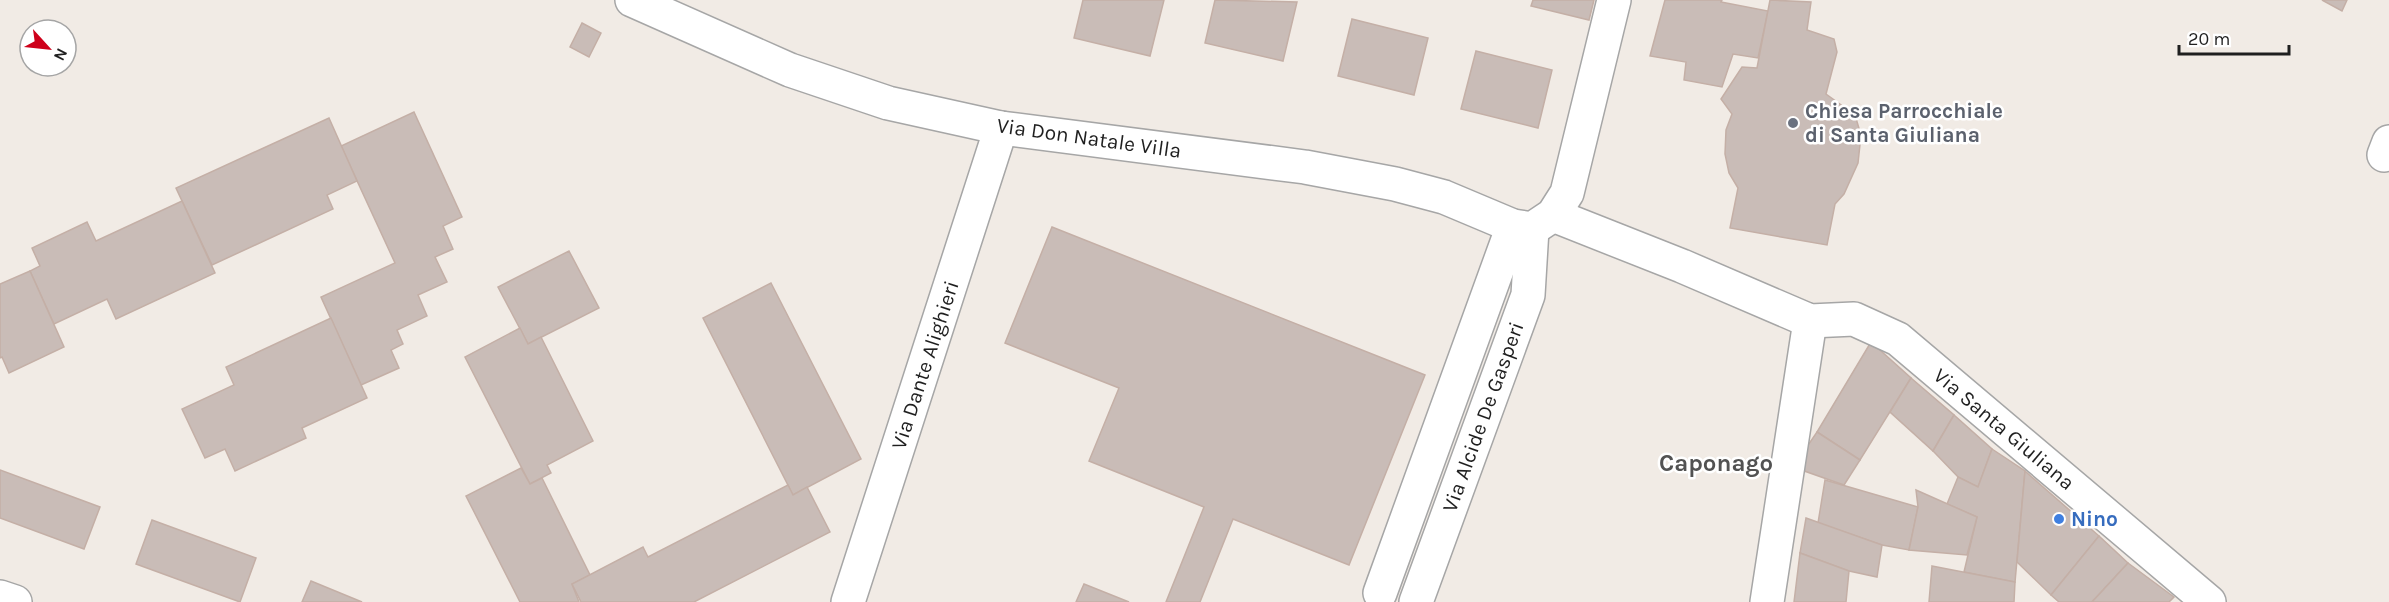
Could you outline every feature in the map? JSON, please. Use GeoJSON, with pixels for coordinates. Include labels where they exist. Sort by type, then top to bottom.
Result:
{"type":"FeatureCollection","features":[{"type":"Feature","properties":{"kind":"street","name":"Via Don Natale Villa"},"geometry":{"type":"LineString","coordinates":[[632,0],[790,70],[888,102],[1001,128],[1305,167],[1433,194],[1682,266],[1810,321]]}},
{"type":"Feature","properties":{"kind":"street"},"geometry":{"type":"LineString","coordinates":[[1380,593],[1532,223],[1567,193],[1614,0]]}},
{"type":"Feature","properties":{"kind":"street","name":"Via Dante Alighieri"},"geometry":{"type":"LineString","coordinates":[[848,602],[1001,128]]}},
{"type":"Feature","properties":{"kind":"street","name":"Via Alcide De Gasperi"},"geometry":{"type":"LineString","coordinates":[[1416,602],[1528,295],[1532,223]]}},
{"type":"Feature","properties":{"kind":"street","name":"Via Santa Giuliana"},"geometry":{"type":"LineString","coordinates":[[1810,321],[1854,319],[1898,339],[2209,602]]}},
{"type":"Feature","properties":{"kind":"street"},"geometry":{"type":"LineString","coordinates":[[1767,602],[1810,321]]}},
{"type":"Feature","properties":{"kind":"street"},"geometry":{"type":"LineString","coordinates":[[0,597],[15,602]]}},
{"type":"Feature","properties":{"kind":"building"},"geometry":{"type":"Polygon","coordinates":[[[1083,0],[1164,0],[1150,56],[1074,38],[1083,0]]]}},
{"type":"Feature","properties":{"kind":"building"},"geometry":{"type":"Polygon","coordinates":[[[1215,0],[1297,2],[1283,61],[1205,43],[1215,0]]]}},
{"type":"Feature","properties":{"kind":"building"},"geometry":{"type":"Polygon","coordinates":[[[1533,0],[1594,0],[1589,20],[1531,6],[1533,0]]]}},
{"type":"Feature","properties":{"kind":"building"},"geometry":{"type":"Polygon","coordinates":[[[1665,0],[1722,0],[1721,2],[1768,11],[1758,58],[1733,54],[1722,87],[1684,80],[1686,62],[1650,56],[1665,0]]]}},
{"type":"Feature","properties":{"kind":"building","name":"Chiesa Parrocchiale di Santa Giuliana"},"geometry":{"type":"Polygon","coordinates":[[[1770,0],[1811,2],[1807,30],[1834,39],[1837,52],[1826,94],[1855,115],[1861,135],[1858,163],[1844,194],[1835,204],[1827,245],[1730,228],[1738,188],[1729,173],[1725,154],[1726,130],[1732,114],[1721,99],[1742,67],[1757,68],[1770,0]]]}},
{"type":"Feature","properties":{"kind":"building"},"geometry":{"type":"Polygon","coordinates":[[[2322,0],[2347,0],[2342,11],[2322,0]]]}},
{"type":"Feature","properties":{"kind":"building"},"geometry":{"type":"Polygon","coordinates":[[[1352,19],[1428,38],[1414,95],[1338,76],[1352,19]]]}},
{"type":"Feature","properties":{"kind":"building"},"geometry":{"type":"Polygon","coordinates":[[[582,23],[601,33],[589,57],[570,47],[582,23]]]}},
{"type":"Feature","properties":{"kind":"building"},"geometry":{"type":"Polygon","coordinates":[[[1476,51],[1552,70],[1538,128],[1461,109],[1476,51]]]}},
{"type":"Feature","properties":{"kind":"building"},"geometry":{"type":"Polygon","coordinates":[[[414,112],[462,217],[443,226],[453,249],[435,257],[447,282],[418,295],[427,316],[397,330],[403,344],[391,350],[399,368],[361,385],[321,297],[395,263],[341,146],[414,112]]]}},
{"type":"Feature","properties":{"kind":"building"},"geometry":{"type":"Polygon","coordinates":[[[329,118],[357,181],[327,195],[333,209],[212,265],[176,188],[329,118]]]}},
{"type":"Feature","properties":{"kind":"building"},"geometry":{"type":"Polygon","coordinates":[[[182,201],[215,273],[116,319],[107,299],[54,324],[30,271],[40,266],[32,248],[87,222],[96,241],[182,201]]]}},
{"type":"Feature","properties":{"kind":"building"},"geometry":{"type":"Polygon","coordinates":[[[1052,227],[1425,375],[1349,565],[1233,519],[1200,602],[1166,602],[1204,507],[1089,461],[1119,388],[1005,343],[1052,227]]]}},
{"type":"Feature","properties":{"kind":"building"},"geometry":{"type":"Polygon","coordinates":[[[569,251],[599,308],[528,344],[498,287],[569,251]]]}},
{"type":"Feature","properties":{"kind":"building"},"geometry":{"type":"Polygon","coordinates":[[[30,271],[64,347],[9,373],[2,357],[0,358],[0,284],[30,271]]]}},
{"type":"Feature","properties":{"kind":"building"},"geometry":{"type":"Polygon","coordinates":[[[771,283],[861,459],[793,495],[703,318],[771,283]]]}},
{"type":"Feature","properties":{"kind":"building"},"geometry":{"type":"Polygon","coordinates":[[[331,318],[367,398],[302,428],[306,438],[235,471],[225,449],[205,458],[182,409],[234,385],[226,367],[331,318]]]}},
{"type":"Feature","properties":{"kind":"building"},"geometry":{"type":"Polygon","coordinates":[[[520,328],[528,344],[541,337],[593,441],[547,465],[551,473],[530,484],[465,357],[520,328]]]}},
{"type":"Feature","properties":{"kind":"building"},"geometry":{"type":"Polygon","coordinates":[[[1871,342],[1911,378],[1860,460],[1817,432],[1871,342]]]}},
{"type":"Feature","properties":{"kind":"building"},"geometry":{"type":"Polygon","coordinates":[[[1911,378],[1954,415],[1933,451],[1890,412],[1911,378]]]}},
{"type":"Feature","properties":{"kind":"building"},"geometry":{"type":"Polygon","coordinates":[[[1954,415],[1992,449],[1978,487],[1958,477],[1933,451],[1954,415]]]}},
{"type":"Feature","properties":{"kind":"building"},"geometry":{"type":"Polygon","coordinates":[[[1817,432],[1860,460],[1844,485],[1793,467],[1817,432]]]}},
{"type":"Feature","properties":{"kind":"building"},"geometry":{"type":"Polygon","coordinates":[[[1992,449],[2025,471],[2015,582],[1964,572],[1977,517],[1947,504],[1958,477],[1978,487],[1992,449]]]}},
{"type":"Feature","properties":{"kind":"building"},"geometry":{"type":"Polygon","coordinates":[[[521,468],[530,484],[542,478],[590,575],[572,584],[579,602],[520,602],[466,496],[521,468]]]}},
{"type":"Feature","properties":{"kind":"building"},"geometry":{"type":"Polygon","coordinates":[[[0,470],[100,507],[84,549],[0,518],[0,470]]]}},
{"type":"Feature","properties":{"kind":"building"},"geometry":{"type":"Polygon","coordinates":[[[2025,471],[2099,536],[2051,595],[2017,562],[2025,471]]]}},
{"type":"Feature","properties":{"kind":"building"},"geometry":{"type":"Polygon","coordinates":[[[1825,480],[1918,507],[1909,550],[1882,545],[1818,523],[1825,480]]]}},
{"type":"Feature","properties":{"kind":"building"},"geometry":{"type":"Polygon","coordinates":[[[788,485],[793,495],[807,487],[830,532],[694,602],[581,602],[572,584],[643,547],[648,557],[788,485]]]}},
{"type":"Feature","properties":{"kind":"building"},"geometry":{"type":"Polygon","coordinates":[[[1916,490],[1977,517],[1967,555],[1909,550],[1918,507],[1916,490]]]}},
{"type":"Feature","properties":{"kind":"building"},"geometry":{"type":"Polygon","coordinates":[[[1806,518],[1882,545],[1877,577],[1849,571],[1800,553],[1806,518]]]}},
{"type":"Feature","properties":{"kind":"building"},"geometry":{"type":"Polygon","coordinates":[[[152,520],[256,558],[240,602],[136,564],[152,520]]]}},
{"type":"Feature","properties":{"kind":"building"},"geometry":{"type":"Polygon","coordinates":[[[2099,536],[2128,563],[2092,602],[2059,602],[2051,595],[2099,536]]]}},
{"type":"Feature","properties":{"kind":"building"},"geometry":{"type":"Polygon","coordinates":[[[1800,553],[1849,571],[1846,602],[1794,602],[1800,553]]]}},
{"type":"Feature","properties":{"kind":"building"},"geometry":{"type":"Polygon","coordinates":[[[2128,563],[2174,597],[2169,602],[2092,602],[2128,563]]]}},
{"type":"Feature","properties":{"kind":"building"},"geometry":{"type":"Polygon","coordinates":[[[1932,566],[2015,582],[2014,602],[1929,602],[1932,566]]]}},
{"type":"Feature","properties":{"kind":"building"},"geometry":{"type":"Polygon","coordinates":[[[311,581],[362,602],[302,602],[311,581]]]}},
{"type":"Feature","properties":{"kind":"building"},"geometry":{"type":"Polygon","coordinates":[[[1084,584],[1129,602],[1076,602],[1084,584]]]}},
{"type":"Feature","properties":{"kind":"place","name":"Chiesa Parrocchiale di Santa Giuliana"},"geometry":{"type":"Point","coordinates":[1793,123]}},
{"type":"Feature","properties":{"kind":"place","name":"Nino"},"geometry":{"type":"Point","coordinates":[2059,519]}},
{"type":"Feature","properties":{"kind":"district","name":"Caponago"},"geometry":{"type":"Point","coordinates":[1716,463]}}]}
